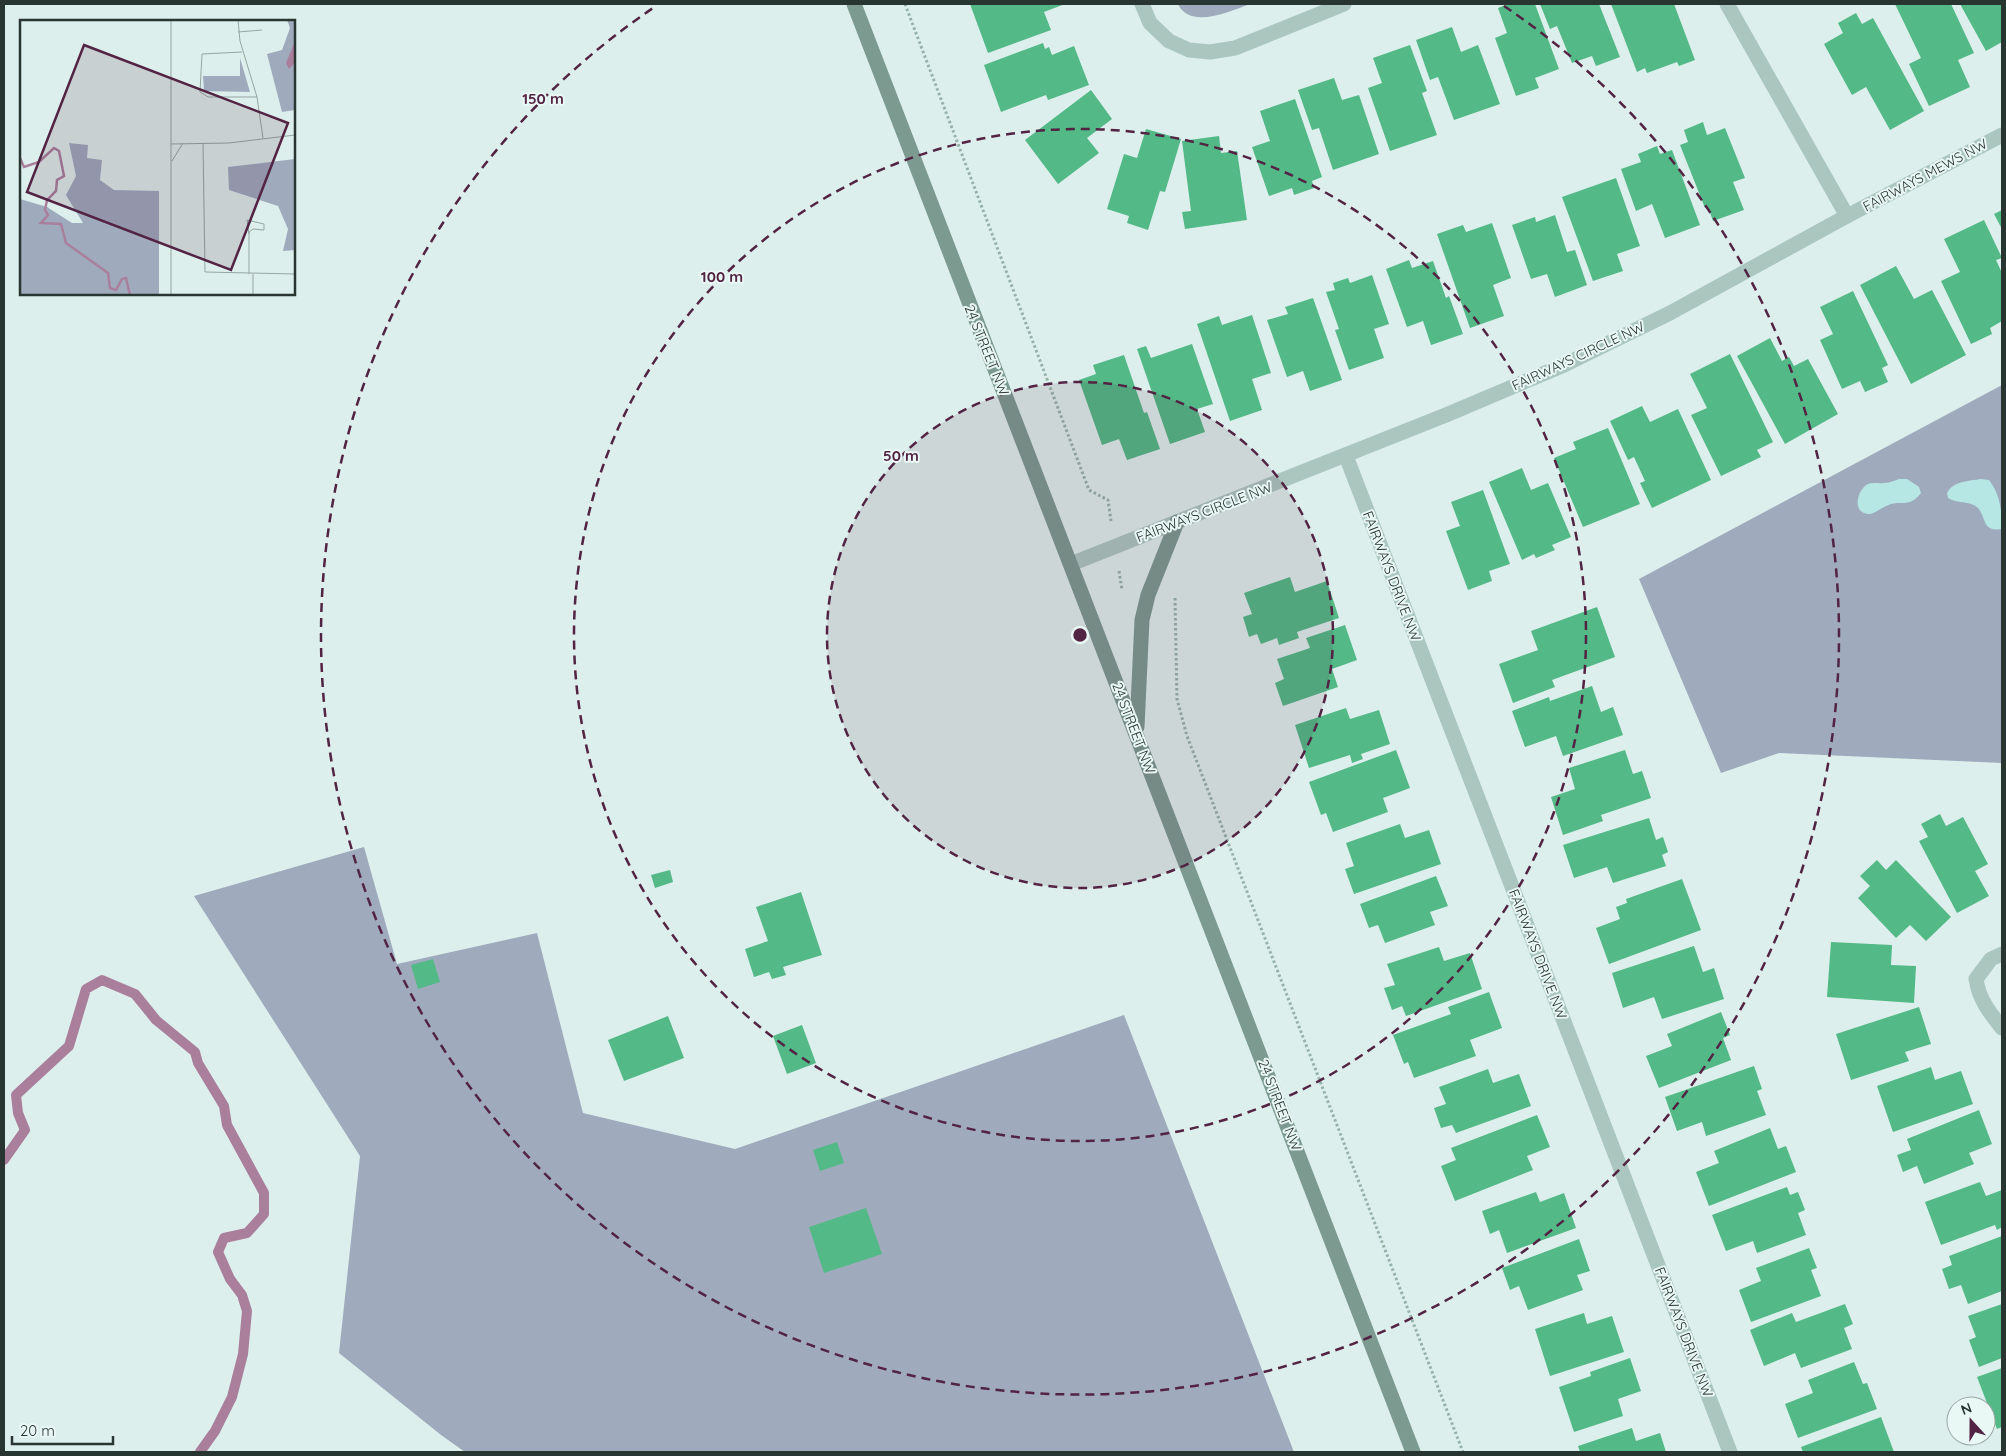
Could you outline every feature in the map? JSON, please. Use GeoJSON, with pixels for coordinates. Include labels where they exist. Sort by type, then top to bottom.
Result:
{"type":"FeatureCollection","features":[{"type":"Feature","properties":{"kind":"street","name":"24 STREET NW"},"geometry":{"type":"LineString","coordinates":[[854,4],[956,272],[1137,734],[1414,1452]]}},
{"type":"Feature","properties":{"kind":"street"},"geometry":{"type":"LineString","coordinates":[[1142,4],[1150,23],[1169,41],[1188,50],[1210,52],[1235,48],[1344,4]]}},
{"type":"Feature","properties":{"kind":"street"},"geometry":{"type":"LineString","coordinates":[[1727,4],[1847,216]]}},
{"type":"Feature","properties":{"kind":"street","name":"FAIRWAYS MEWS NW"},"geometry":{"type":"LineString","coordinates":[[1847,216],[2002,135]]}},
{"type":"Feature","properties":{"kind":"street","name":"FAIRWAYS CIRCLE NW"},"geometry":{"type":"LineString","coordinates":[[1071,564],[1346,456],[1564,365],[1670,313],[1847,216]]}},
{"type":"Feature","properties":{"kind":"street","name":"FAIRWAYS DRIVE NW"},"geometry":{"type":"LineString","coordinates":[[1346,456],[1730,1452]]}},
{"type":"Feature","properties":{"kind":"street"},"geometry":{"type":"LineString","coordinates":[[1137,734],[1142,620],[1148,595],[1177,522]]}},
{"type":"Feature","properties":{"kind":"street"},"geometry":{"type":"LineString","coordinates":[[2002,954],[1991,959],[1976,979],[1978,993],[1989,1012],[2002,1028]]}},
{"type":"Feature","properties":{"kind":"path"},"geometry":{"type":"LineString","coordinates":[[905,4],[1089,490],[1108,500]]}},
{"type":"Feature","properties":{"kind":"path"},"geometry":{"type":"LineString","coordinates":[[1176,598],[1177,699],[1187,736],[1463,1452]]}},
{"type":"Feature","properties":{"kind":"shaded area"},"geometry":{"type":"Polygon","coordinates":[[[1178,4],[1250,4],[1222,14],[1201,17],[1192,16],[1184,12],[1178,4]]]}},
{"type":"Feature","properties":{"kind":"shaded area"},"geometry":{"type":"Polygon","coordinates":[[[2002,385],[2002,763],[1779,753],[1721,773],[1639,579],[2002,385]]]}},
{"type":"Feature","properties":{"kind":"shaded area"},"geometry":{"type":"Polygon","coordinates":[[[364,847],[397,964],[537,933],[583,1113],[735,1149],[1124,1015],[1294,1452],[465,1452],[339,1353],[360,1156],[194,896],[364,847]]]}},
{"type":"Feature","properties":{"kind":"sand"},"geometry":{"type":"Polygon","coordinates":[[[1899,479],[1907,479],[1919,487],[1921,493],[1917,498],[1908,502],[1891,504],[1873,513],[1867,514],[1860,510],[1858,498],[1865,486],[1870,483],[1888,483],[1899,479]]]}},
{"type":"Feature","properties":{"kind":"sand"},"geometry":{"type":"Polygon","coordinates":[[[1981,479],[1989,480],[1996,491],[2001,509],[2002,529],[1991,529],[1988,527],[1981,512],[1975,506],[1948,498],[1947,493],[1953,486],[1962,482],[1981,479]]]}},
{"type":"Feature","properties":{"kind":"building"},"geometry":{"type":"Polygon","coordinates":[[[970,4],[1065,4],[1044,12],[1051,30],[988,53],[970,4]]]}},
{"type":"Feature","properties":{"kind":"building"},"geometry":{"type":"Polygon","coordinates":[[[1508,4],[1535,4],[1559,69],[1535,78],[1539,88],[1516,96],[1495,38],[1507,33],[1498,8],[1508,4]]]}},
{"type":"Feature","properties":{"kind":"building"},"geometry":{"type":"Polygon","coordinates":[[[1540,4],[1599,4],[1620,57],[1596,66],[1592,56],[1572,63],[1557,26],[1550,29],[1540,4]]]}},
{"type":"Feature","properties":{"kind":"building"},"geometry":{"type":"Polygon","coordinates":[[[1611,4],[1674,4],[1695,60],[1679,66],[1677,62],[1647,73],[1645,68],[1637,72],[1611,4]]]}},
{"type":"Feature","properties":{"kind":"building"},"geometry":{"type":"Polygon","coordinates":[[[1895,4],[1951,4],[1974,53],[1958,60],[1970,87],[1929,106],[1909,64],[1921,58],[1895,4]]]}},
{"type":"Feature","properties":{"kind":"building"},"geometry":{"type":"Polygon","coordinates":[[[1960,4],[2002,4],[2002,42],[1986,51],[1960,4]]]}},
{"type":"Feature","properties":{"kind":"building"},"geometry":{"type":"Polygon","coordinates":[[[1856,13],[1862,24],[1873,18],[1924,111],[1890,130],[1866,87],[1852,95],[1824,44],[1843,33],[1838,23],[1856,13]]]}},
{"type":"Feature","properties":{"kind":"building"},"geometry":{"type":"Polygon","coordinates":[[[1452,27],[1461,52],[1478,45],[1500,104],[1454,120],[1438,77],[1430,80],[1416,40],[1452,27]]]}},
{"type":"Feature","properties":{"kind":"building"},"geometry":{"type":"Polygon","coordinates":[[[1043,43],[1045,49],[1049,47],[1052,55],[1074,46],[1089,85],[1048,100],[1046,95],[1001,112],[984,65],[1043,43]]]}},
{"type":"Feature","properties":{"kind":"building"},"geometry":{"type":"Polygon","coordinates":[[[1410,45],[1427,91],[1422,93],[1437,135],[1390,151],[1368,88],[1382,83],[1373,58],[1410,45]]]}},
{"type":"Feature","properties":{"kind":"building"},"geometry":{"type":"Polygon","coordinates":[[[1334,78],[1342,100],[1359,95],[1379,154],[1333,170],[1319,128],[1312,130],[1298,90],[1334,78]]]}},
{"type":"Feature","properties":{"kind":"building"},"geometry":{"type":"Polygon","coordinates":[[[1091,90],[1112,119],[1087,138],[1099,153],[1058,184],[1025,140],[1091,90]]]}},
{"type":"Feature","properties":{"kind":"building"},"geometry":{"type":"Polygon","coordinates":[[[1295,99],[1322,177],[1312,181],[1314,188],[1294,195],[1292,188],[1269,196],[1252,147],[1270,141],[1260,111],[1295,99]]]}},
{"type":"Feature","properties":{"kind":"building"},"geometry":{"type":"Polygon","coordinates":[[[1703,122],[1707,135],[1725,128],[1745,178],[1733,182],[1744,210],[1713,221],[1708,207],[1705,208],[1680,145],[1688,142],[1684,130],[1703,122]]]}},
{"type":"Feature","properties":{"kind":"building"},"geometry":{"type":"Polygon","coordinates":[[[1146,129],[1181,139],[1165,192],[1160,191],[1148,230],[1127,223],[1129,216],[1107,209],[1124,154],[1137,158],[1146,129]]]}},
{"type":"Feature","properties":{"kind":"building"},"geometry":{"type":"Polygon","coordinates":[[[1219,136],[1221,153],[1237,151],[1247,220],[1185,229],[1182,212],[1191,211],[1182,141],[1219,136]]]}},
{"type":"Feature","properties":{"kind":"building"},"geometry":{"type":"Polygon","coordinates":[[[1657,146],[1660,154],[1672,150],[1700,225],[1665,238],[1652,204],[1636,211],[1621,169],[1641,162],[1638,154],[1657,146]]]}},
{"type":"Feature","properties":{"kind":"building"},"geometry":{"type":"Polygon","coordinates":[[[1616,178],[1640,246],[1617,254],[1623,271],[1593,281],[1562,197],[1616,178]]]}},
{"type":"Feature","properties":{"kind":"building"},"geometry":{"type":"Polygon","coordinates":[[[2002,210],[2002,229],[1994,214],[2002,210]]]}},
{"type":"Feature","properties":{"kind":"building"},"geometry":{"type":"Polygon","coordinates":[[[1555,215],[1567,252],[1575,250],[1587,285],[1555,297],[1547,274],[1531,279],[1512,225],[1535,217],[1536,222],[1555,215]]]}},
{"type":"Feature","properties":{"kind":"building"},"geometry":{"type":"Polygon","coordinates":[[[1984,220],[2002,258],[1996,260],[2002,273],[2002,321],[1990,328],[1992,334],[1971,344],[1941,281],[1960,272],[1944,239],[1984,220]]]}},
{"type":"Feature","properties":{"kind":"building"},"geometry":{"type":"Polygon","coordinates":[[[1492,223],[1511,278],[1493,285],[1504,316],[1470,328],[1437,234],[1463,225],[1466,232],[1492,223]]]}},
{"type":"Feature","properties":{"kind":"building"},"geometry":{"type":"Polygon","coordinates":[[[1409,260],[1412,268],[1433,261],[1446,298],[1449,296],[1463,334],[1431,345],[1423,321],[1407,327],[1386,269],[1409,260]]]}},
{"type":"Feature","properties":{"kind":"building"},"geometry":{"type":"Polygon","coordinates":[[[1896,266],[1914,299],[1932,290],[1966,355],[1911,384],[1860,285],[1896,266]]]}},
{"type":"Feature","properties":{"kind":"building"},"geometry":{"type":"Polygon","coordinates":[[[1372,275],[1389,324],[1374,329],[1384,358],[1349,370],[1335,330],[1339,329],[1326,292],[1335,290],[1333,283],[1348,278],[1350,283],[1372,275]]]}},
{"type":"Feature","properties":{"kind":"building"},"geometry":{"type":"Polygon","coordinates":[[[1853,291],[1888,365],[1882,368],[1888,382],[1865,392],[1860,381],[1842,389],[1820,340],[1833,334],[1820,307],[1853,291]]]}},
{"type":"Feature","properties":{"kind":"building"},"geometry":{"type":"Polygon","coordinates":[[[1313,298],[1342,380],[1310,391],[1303,371],[1287,377],[1267,320],[1288,314],[1285,307],[1313,298]]]}},
{"type":"Feature","properties":{"kind":"building"},"geometry":{"type":"Polygon","coordinates":[[[1252,315],[1271,373],[1252,379],[1262,410],[1230,421],[1197,324],[1219,316],[1222,325],[1252,315]]]}},
{"type":"Feature","properties":{"kind":"building"},"geometry":{"type":"Polygon","coordinates":[[[1770,338],[1782,361],[1789,357],[1794,366],[1808,359],[1838,414],[1785,444],[1737,356],[1770,338]]]}},
{"type":"Feature","properties":{"kind":"building"},"geometry":{"type":"Polygon","coordinates":[[[1192,344],[1213,404],[1197,409],[1205,432],[1170,444],[1137,349],[1146,346],[1151,358],[1192,344]]]}},
{"type":"Feature","properties":{"kind":"building"},"geometry":{"type":"Polygon","coordinates":[[[1730,354],[1773,442],[1757,450],[1761,457],[1721,476],[1691,415],[1707,408],[1690,374],[1730,354]]]}},
{"type":"Feature","properties":{"kind":"building"},"geometry":{"type":"Polygon","coordinates":[[[1124,355],[1144,413],[1147,412],[1160,449],[1127,460],[1119,439],[1102,445],[1079,380],[1096,374],[1093,365],[1124,355]]]}},
{"type":"Feature","properties":{"kind":"building"},"geometry":{"type":"Polygon","coordinates":[[[1642,406],[1650,422],[1678,409],[1711,480],[1652,508],[1640,483],[1645,481],[1634,457],[1628,460],[1610,421],[1642,406]]]}},
{"type":"Feature","properties":{"kind":"building"},"geometry":{"type":"Polygon","coordinates":[[[1608,428],[1640,504],[1583,527],[1554,458],[1576,449],[1573,442],[1608,428]]]}},
{"type":"Feature","properties":{"kind":"building"},"geometry":{"type":"Polygon","coordinates":[[[1522,468],[1531,490],[1548,483],[1571,537],[1552,545],[1555,550],[1536,558],[1534,554],[1522,560],[1489,482],[1522,468]]]}},
{"type":"Feature","properties":{"kind":"building"},"geometry":{"type":"Polygon","coordinates":[[[1483,490],[1510,564],[1489,571],[1492,581],[1468,590],[1446,531],[1460,526],[1451,502],[1483,490]]]}},
{"type":"Feature","properties":{"kind":"building"},"geometry":{"type":"Polygon","coordinates":[[[1290,577],[1295,592],[1327,581],[1339,618],[1297,632],[1299,638],[1279,645],[1277,638],[1261,644],[1257,634],[1249,637],[1243,617],[1252,614],[1244,593],[1290,577]]]}},
{"type":"Feature","properties":{"kind":"building"},"geometry":{"type":"Polygon","coordinates":[[[1597,607],[1615,657],[1552,680],[1555,687],[1513,703],[1499,664],[1538,650],[1531,631],[1597,607]]]}},
{"type":"Feature","properties":{"kind":"building"},"geometry":{"type":"Polygon","coordinates":[[[1345,625],[1357,660],[1332,669],[1338,687],[1283,706],[1275,683],[1284,679],[1277,659],[1310,648],[1306,638],[1345,625]]]}},
{"type":"Feature","properties":{"kind":"building"},"geometry":{"type":"Polygon","coordinates":[[[1592,686],[1601,712],[1613,707],[1623,735],[1563,756],[1556,736],[1525,747],[1512,711],[1549,697],[1550,701],[1592,686]]]}},
{"type":"Feature","properties":{"kind":"building"},"geometry":{"type":"Polygon","coordinates":[[[1346,708],[1350,719],[1379,710],[1390,744],[1361,754],[1363,759],[1352,763],[1350,755],[1309,768],[1295,725],[1346,708]]]}},
{"type":"Feature","properties":{"kind":"building"},"geometry":{"type":"Polygon","coordinates":[[[1396,750],[1410,788],[1383,798],[1388,812],[1333,832],[1326,813],[1321,815],[1309,782],[1396,750]]]}},
{"type":"Feature","properties":{"kind":"building"},"geometry":{"type":"Polygon","coordinates":[[[1625,750],[1633,774],[1642,771],[1651,798],[1601,815],[1603,821],[1563,835],[1551,797],[1575,789],[1569,768],[1625,750]]]}},
{"type":"Feature","properties":{"kind":"building"},"geometry":{"type":"Polygon","coordinates":[[[1940,814],[1946,826],[1963,817],[1988,864],[1975,871],[1989,896],[1957,913],[1919,841],[1928,837],[1921,824],[1940,814]]]}},
{"type":"Feature","properties":{"kind":"building"},"geometry":{"type":"Polygon","coordinates":[[[1649,818],[1656,840],[1663,837],[1668,852],[1662,855],[1666,866],[1613,883],[1607,867],[1574,878],[1563,845],[1649,818]]]}},
{"type":"Feature","properties":{"kind":"building"},"geometry":{"type":"Polygon","coordinates":[[[1400,824],[1405,838],[1429,830],[1441,864],[1354,894],[1345,869],[1354,866],[1346,843],[1400,824]]]}},
{"type":"Feature","properties":{"kind":"building"},"geometry":{"type":"Polygon","coordinates":[[[1877,860],[1886,870],[1896,860],[1951,917],[1926,941],[1910,925],[1896,938],[1858,898],[1870,886],[1860,876],[1877,860]]]}},
{"type":"Feature","properties":{"kind":"building"},"geometry":{"type":"Polygon","coordinates":[[[670,870],[673,882],[655,888],[651,875],[670,870]]]}},
{"type":"Feature","properties":{"kind":"building"},"geometry":{"type":"Polygon","coordinates":[[[1436,876],[1448,906],[1430,912],[1435,925],[1385,943],[1378,925],[1369,928],[1360,904],[1436,876]]]}},
{"type":"Feature","properties":{"kind":"building"},"geometry":{"type":"Polygon","coordinates":[[[1682,879],[1701,930],[1609,964],[1596,928],[1620,919],[1616,907],[1627,903],[1626,899],[1682,879]]]}},
{"type":"Feature","properties":{"kind":"building"},"geometry":{"type":"Polygon","coordinates":[[[801,892],[822,955],[783,967],[786,975],[772,979],[769,972],[754,977],[745,949],[768,941],[756,907],[801,892]]]}},
{"type":"Feature","properties":{"kind":"building"},"geometry":{"type":"Polygon","coordinates":[[[1831,942],[1892,945],[1891,965],[1916,966],[1914,1003],[1827,997],[1831,942]]]}},
{"type":"Feature","properties":{"kind":"building"},"geometry":{"type":"Polygon","coordinates":[[[1694,946],[1703,972],[1714,968],[1724,999],[1662,1019],[1654,997],[1623,1008],[1612,973],[1694,946]]]}},
{"type":"Feature","properties":{"kind":"building"},"geometry":{"type":"Polygon","coordinates":[[[1439,947],[1444,961],[1470,953],[1482,989],[1406,1016],[1402,1006],[1392,1010],[1384,988],[1395,985],[1387,964],[1439,947]]]}},
{"type":"Feature","properties":{"kind":"building"},"geometry":{"type":"Polygon","coordinates":[[[433,959],[440,982],[418,989],[411,965],[433,959]]]}},
{"type":"Feature","properties":{"kind":"building"},"geometry":{"type":"Polygon","coordinates":[[[1489,992],[1502,1028],[1470,1040],[1476,1056],[1414,1078],[1408,1062],[1404,1064],[1393,1035],[1451,1014],[1448,1007],[1489,992]]]}},
{"type":"Feature","properties":{"kind":"building"},"geometry":{"type":"Polygon","coordinates":[[[1919,1007],[1931,1044],[1905,1052],[1909,1061],[1851,1080],[1836,1034],[1919,1007]]]}},
{"type":"Feature","properties":{"kind":"building"},"geometry":{"type":"Polygon","coordinates":[[[1721,1012],[1730,1035],[1723,1038],[1731,1060],[1659,1088],[1646,1056],[1672,1046],[1667,1034],[1721,1012]]]}},
{"type":"Feature","properties":{"kind":"building"},"geometry":{"type":"Polygon","coordinates":[[[668,1016],[684,1058],[624,1081],[608,1040],[668,1016]]]}},
{"type":"Feature","properties":{"kind":"building"},"geometry":{"type":"Polygon","coordinates":[[[802,1025],[816,1063],[787,1074],[773,1036],[802,1025]]]}},
{"type":"Feature","properties":{"kind":"building"},"geometry":{"type":"Polygon","coordinates":[[[1754,1066],[1762,1089],[1757,1091],[1766,1115],[1706,1136],[1702,1122],[1677,1131],[1665,1097],[1754,1066]]]}},
{"type":"Feature","properties":{"kind":"building"},"geometry":{"type":"Polygon","coordinates":[[[1931,1067],[1935,1080],[1961,1071],[1973,1104],[1893,1132],[1877,1086],[1931,1067]]]}},
{"type":"Feature","properties":{"kind":"building"},"geometry":{"type":"Polygon","coordinates":[[[1488,1069],[1493,1083],[1519,1074],[1531,1106],[1456,1133],[1452,1125],[1441,1128],[1434,1108],[1446,1104],[1439,1087],[1488,1069]]]}},
{"type":"Feature","properties":{"kind":"building"},"geometry":{"type":"Polygon","coordinates":[[[1979,1110],[1992,1144],[1969,1153],[1974,1164],[1924,1184],[1917,1166],[1903,1172],[1897,1155],[1911,1150],[1907,1139],[1979,1110]]]}},
{"type":"Feature","properties":{"kind":"building"},"geometry":{"type":"Polygon","coordinates":[[[1537,1115],[1550,1147],[1527,1156],[1533,1170],[1455,1201],[1441,1166],[1456,1160],[1451,1148],[1537,1115]]]}},
{"type":"Feature","properties":{"kind":"building"},"geometry":{"type":"Polygon","coordinates":[[[1770,1128],[1778,1149],[1786,1146],[1796,1172],[1709,1206],[1696,1172],[1719,1163],[1714,1151],[1770,1128]]]}},
{"type":"Feature","properties":{"kind":"building"},"geometry":{"type":"Polygon","coordinates":[[[837,1142],[844,1163],[820,1171],[813,1150],[837,1142]]]}},
{"type":"Feature","properties":{"kind":"building"},"geometry":{"type":"Polygon","coordinates":[[[1980,1182],[1986,1196],[2002,1190],[2002,1227],[1997,1230],[1995,1225],[1941,1245],[1925,1202],[1980,1182]]]}},
{"type":"Feature","properties":{"kind":"building"},"geometry":{"type":"Polygon","coordinates":[[[1787,1187],[1790,1195],[1798,1192],[1805,1210],[1798,1213],[1806,1235],[1757,1253],[1753,1241],[1726,1251],[1712,1215],[1787,1187]]]}},
{"type":"Feature","properties":{"kind":"building"},"geometry":{"type":"Polygon","coordinates":[[[1536,1192],[1540,1202],[1564,1193],[1576,1228],[1507,1253],[1499,1230],[1490,1234],[1482,1211],[1536,1192]]]}},
{"type":"Feature","properties":{"kind":"building"},"geometry":{"type":"Polygon","coordinates":[[[866,1208],[882,1254],[824,1273],[809,1227],[866,1208]]]}},
{"type":"Feature","properties":{"kind":"building"},"geometry":{"type":"Polygon","coordinates":[[[2002,1236],[2002,1291],[1968,1304],[1961,1285],[1949,1289],[1942,1269],[1952,1265],[1949,1256],[2002,1236]]]}},
{"type":"Feature","properties":{"kind":"building"},"geometry":{"type":"Polygon","coordinates":[[[1579,1239],[1590,1271],[1577,1275],[1583,1290],[1528,1310],[1519,1286],[1510,1290],[1502,1268],[1579,1239]]]}},
{"type":"Feature","properties":{"kind":"building"},"geometry":{"type":"Polygon","coordinates":[[[1809,1248],[1817,1268],[1811,1270],[1821,1296],[1751,1322],[1739,1290],[1761,1281],[1756,1268],[1809,1248]]]}},
{"type":"Feature","properties":{"kind":"building"},"geometry":{"type":"Polygon","coordinates":[[[1845,1304],[1853,1324],[1844,1328],[1852,1349],[1801,1368],[1795,1353],[1764,1366],[1750,1330],[1792,1313],[1796,1322],[1845,1304]]]}},
{"type":"Feature","properties":{"kind":"building"},"geometry":{"type":"Polygon","coordinates":[[[2002,1304],[2002,1358],[1979,1367],[1969,1340],[1976,1337],[1968,1316],[2002,1304]]]}},
{"type":"Feature","properties":{"kind":"building"},"geometry":{"type":"Polygon","coordinates":[[[1584,1313],[1587,1324],[1612,1316],[1624,1352],[1550,1376],[1535,1329],[1584,1313]]]}},
{"type":"Feature","properties":{"kind":"building"},"geometry":{"type":"Polygon","coordinates":[[[1630,1358],[1641,1391],[1618,1399],[1623,1416],[1574,1432],[1559,1387],[1591,1376],[1590,1372],[1630,1358]]]}},
{"type":"Feature","properties":{"kind":"building"},"geometry":{"type":"Polygon","coordinates":[[[1854,1362],[1863,1384],[1867,1383],[1877,1409],[1798,1438],[1785,1404],[1813,1393],[1808,1380],[1854,1362]]]}},
{"type":"Feature","properties":{"kind":"building"},"geometry":{"type":"Polygon","coordinates":[[[2002,1368],[2002,1427],[1997,1429],[1996,1426],[1996,1396],[1984,1396],[1977,1377],[2002,1368]]]}},
{"type":"Feature","properties":{"kind":"building"},"geometry":{"type":"Polygon","coordinates":[[[1881,1417],[1894,1452],[1803,1452],[1801,1447],[1881,1417]]]}},
{"type":"Feature","properties":{"kind":"building"},"geometry":{"type":"Polygon","coordinates":[[[1632,1428],[1636,1441],[1660,1433],[1666,1452],[1580,1452],[1578,1446],[1632,1428]]]}},
{"type":"Feature","properties":{"kind":"waterway"},"geometry":{"type":"LineString","coordinates":[[4,1160],[25,1130],[18,1113],[16,1095],[69,1046],[86,989],[102,980],[135,994],[156,1020],[195,1052],[198,1063],[224,1106],[227,1125],[264,1193],[264,1214],[247,1233],[224,1238],[218,1252],[230,1279],[242,1295],[247,1311],[243,1354],[232,1397],[215,1431],[200,1452]]}}]}
